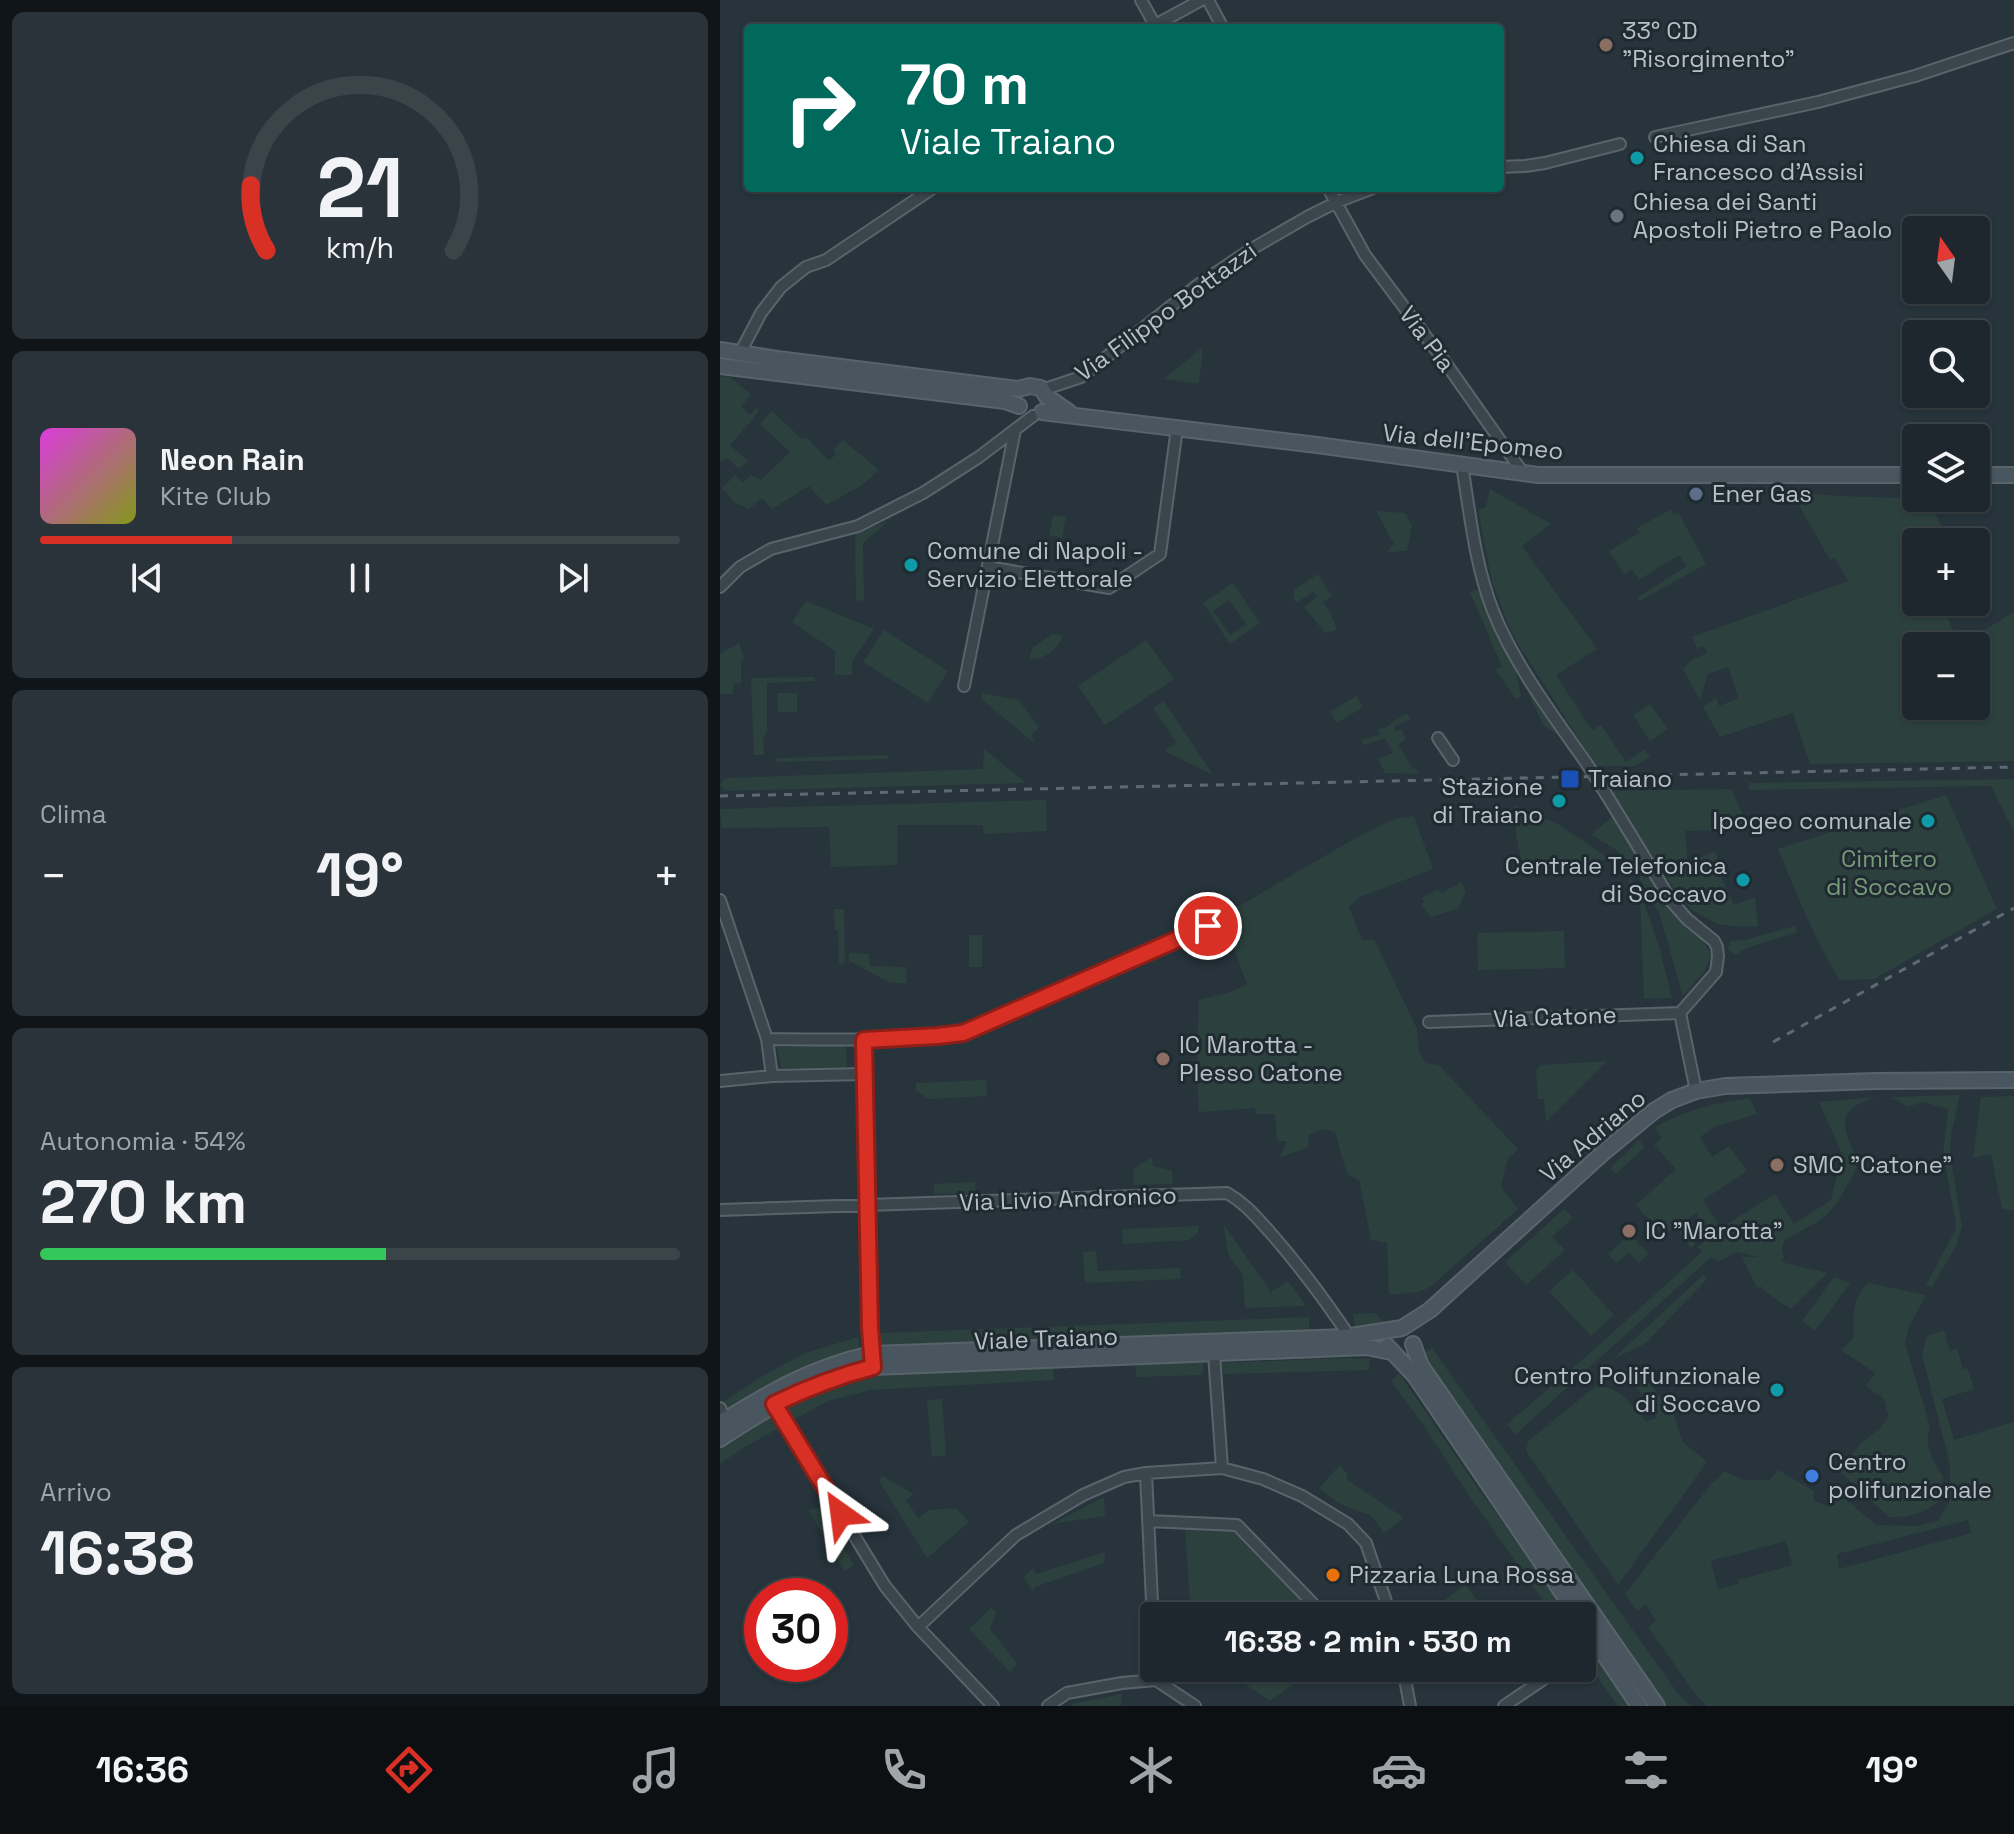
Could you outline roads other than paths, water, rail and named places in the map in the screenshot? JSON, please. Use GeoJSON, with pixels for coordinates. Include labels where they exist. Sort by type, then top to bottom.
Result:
{"type":"FeatureCollection","features":[{"type":"Feature","properties":{"kind":"street"},"geometry":{"type":"LineString","coordinates":[[1141,0],[1152,24]]}},
{"type":"Feature","properties":{"kind":"street"},"geometry":{"type":"LineString","coordinates":[[1157,24],[1201,0]]}},
{"type":"Feature","properties":{"kind":"street"},"geometry":{"type":"LineString","coordinates":[[1208,0],[1221,24]]}},
{"type":"Feature","properties":{"kind":"street"},"geometry":{"type":"LineString","coordinates":[[1655,137],[1818,102],[1915,76],[2014,43]]}},
{"type":"Feature","properties":{"kind":"street"},"geometry":{"type":"LineString","coordinates":[[1504,167],[1545,163],[1620,144]]}},
{"type":"Feature","properties":{"kind":"street"},"geometry":{"type":"LineString","coordinates":[[740,353],[761,313],[781,287],[806,267],[826,260],[927,192]]}},
{"type":"Feature","properties":{"kind":"street","name":"Via Pia"},"geometry":{"type":"LineString","coordinates":[[1331,192],[1365,255],[1523,473]]}},
{"type":"Feature","properties":{"kind":"street","name":"Via Filippo Bottazzi"},"geometry":{"type":"LineString","coordinates":[[1044,394],[1081,377],[1199,284],[1250,250],[1307,217],[1363,192]]}},
{"type":"Feature","properties":{"kind":"street"},"geometry":{"type":"LineString","coordinates":[[720,350],[1025,388],[1036,386],[1044,394],[1047,404],[1026,417],[979,457],[923,493],[858,526],[771,549],[740,567],[720,587]]}},
{"type":"Feature","properties":{"kind":"street","name":"Via dell'Epomeo"},"geometry":{"type":"LineString","coordinates":[[720,366],[1005,401],[1026,417],[1076,416],[1523,473],[1902,475]]}},
{"type":"Feature","properties":{"kind":"street"},"geometry":{"type":"LineString","coordinates":[[964,686],[988,567],[1026,417],[1019,395],[1025,388]]}},
{"type":"Feature","properties":{"kind":"street","name":"Via dell'Epomeo"},"geometry":{"type":"LineString","coordinates":[[1044,394],[1076,416]]}},
{"type":"Feature","properties":{"kind":"street"},"geometry":{"type":"LineString","coordinates":[[988,567],[1109,588],[1160,554],[1177,428]]}},
{"type":"Feature","properties":{"kind":"street"},"geometry":{"type":"LineString","coordinates":[[1462,465],[1484,582],[1494,612],[1521,665],[1587,764],[1672,902],[1717,947],[1716,972],[1680,1013],[1696,1091]]}},
{"type":"Feature","properties":{"kind":"street"},"geometry":{"type":"LineString","coordinates":[[1990,475],[2014,475]]}},
{"type":"Feature","properties":{"kind":"street"},"geometry":{"type":"LineString","coordinates":[[1438,738],[1453,760]]}},
{"type":"Feature","properties":{"kind":"street"},"geometry":{"type":"LineString","coordinates":[[720,900],[767,1039],[772,1076]]}},
{"type":"Feature","properties":{"kind":"street"},"geometry":{"type":"LineString","coordinates":[[767,1039],[864,1040],[963,1033],[1208,926]]}},
{"type":"Feature","properties":{"kind":"street","name":"Via Catone"},"geometry":{"type":"LineString","coordinates":[[1429,1022],[1680,1013]]}},
{"type":"Feature","properties":{"kind":"street"},"geometry":{"type":"LineString","coordinates":[[864,1040],[872,1361]]}},
{"type":"Feature","properties":{"kind":"street"},"geometry":{"type":"LineString","coordinates":[[720,1081],[772,1076],[864,1074]]}},
{"type":"Feature","properties":{"kind":"street","name":"Via Adriano"},"geometry":{"type":"LineString","coordinates":[[1405,1335],[1604,1152],[1672,1100],[1696,1091],[1725,1086],[2014,1080]]}},
{"type":"Feature","properties":{"kind":"street","name":"Via Livio Andronico"},"geometry":{"type":"LineString","coordinates":[[720,1210],[1227,1193],[1241,1201],[1281,1245],[1349,1336]]}},
{"type":"Feature","properties":{"kind":"street"},"geometry":{"type":"LineString","coordinates":[[1405,1335],[1388,1334],[1386,1343],[1415,1376],[1568,1602]]}},
{"type":"Feature","properties":{"kind":"street"},"geometry":{"type":"LineString","coordinates":[[1393,1353],[1406,1353],[1411,1349],[1405,1335]]}},
{"type":"Feature","properties":{"kind":"street"},"geometry":{"type":"LineString","coordinates":[[1405,1335],[1421,1366],[1602,1639],[1639,1706]]}},
{"type":"Feature","properties":{"kind":"street","name":"Viale Traiano"},"geometry":{"type":"LineString","coordinates":[[1214,1348],[1349,1336],[1405,1335]]}},
{"type":"Feature","properties":{"kind":"street","name":"Viale Traiano"},"geometry":{"type":"LineString","coordinates":[[723,1424],[771,1399],[872,1361],[1214,1348],[1367,1347],[1393,1353]]}},
{"type":"Feature","properties":{"kind":"street"},"geometry":{"type":"LineString","coordinates":[[1214,1348],[1222,1468]]}},
{"type":"Feature","properties":{"kind":"street"},"geometry":{"type":"LineString","coordinates":[[771,1399],[885,1586],[918,1627],[993,1706]]}},
{"type":"Feature","properties":{"kind":"street"},"geometry":{"type":"LineString","coordinates":[[918,1627],[1016,1535],[1083,1495],[1124,1477],[1222,1468],[1276,1484],[1348,1524],[1366,1543],[1386,1602]]}},
{"type":"Feature","properties":{"kind":"street"},"geometry":{"type":"LineString","coordinates":[[1146,1473],[1152,1602]]}},
{"type":"Feature","properties":{"kind":"street"},"geometry":{"type":"LineString","coordinates":[[1148,1521],[1237,1525],[1311,1602]]}},
{"type":"Feature","properties":{"kind":"street"},"geometry":{"type":"LineString","coordinates":[[1596,1634],[1657,1706]]}},
{"type":"Feature","properties":{"kind":"street"},"geometry":{"type":"LineString","coordinates":[[1596,1643],[1602,1639]]}},
{"type":"Feature","properties":{"kind":"street"},"geometry":{"type":"LineString","coordinates":[[1048,1706],[1067,1693],[1140,1681]]}},
{"type":"Feature","properties":{"kind":"street"},"geometry":{"type":"LineString","coordinates":[[1159,1682],[1195,1706]]}},
{"type":"Feature","properties":{"kind":"street"},"geometry":{"type":"LineString","coordinates":[[1406,1682],[1410,1706]]}},
{"type":"Feature","properties":{"kind":"street"},"geometry":{"type":"LineString","coordinates":[[1504,1706],[1539,1682]]}},
{"type":"Feature","properties":{"kind":"railway"},"geometry":{"type":"LineString","coordinates":[[720,796],[2014,767]]}},
{"type":"Feature","properties":{"kind":"railway"},"geometry":{"type":"LineString","coordinates":[[1773,1042],[2014,908]]}},
{"type":"Feature","properties":{"kind":"place","name":"33° CD \"Risorgimento\""},"geometry":{"type":"Point","coordinates":[1606,45]}},
{"type":"Feature","properties":{"kind":"place","name":"Chiesa di San Francesco d'Assisi"},"geometry":{"type":"Point","coordinates":[1637,158]}},
{"type":"Feature","properties":{"kind":"place","name":"Chiesa dei Santi Apostoli Pietro e Paolo"},"geometry":{"type":"Point","coordinates":[1617,216]}},
{"type":"Feature","properties":{"kind":"place","name":"Ener Gas"},"geometry":{"type":"Point","coordinates":[1696,494]}},
{"type":"Feature","properties":{"kind":"place","name":"Comune di Napoli - Servizio Elettorale"},"geometry":{"type":"Point","coordinates":[911,565]}},
{"type":"Feature","properties":{"kind":"place","name":"Traiano"},"geometry":{"type":"Point","coordinates":[1570,779]}},
{"type":"Feature","properties":{"kind":"place","name":"Stazione di Traiano"},"geometry":{"type":"Point","coordinates":[1559,801]}},
{"type":"Feature","properties":{"kind":"place","name":"Ipogeo comunale"},"geometry":{"type":"Point","coordinates":[1928,821]}},
{"type":"Feature","properties":{"kind":"place","name":"Centrale Telefonica di Soccavo"},"geometry":{"type":"Point","coordinates":[1743,880]}},
{"type":"Feature","properties":{"kind":"place","name":"IC Marotta - Plesso Catone"},"geometry":{"type":"Point","coordinates":[1163,1059]}},
{"type":"Feature","properties":{"kind":"place","name":"SMC \"Catone\""},"geometry":{"type":"Point","coordinates":[1777,1165]}},
{"type":"Feature","properties":{"kind":"place","name":"IC \"Marotta\""},"geometry":{"type":"Point","coordinates":[1629,1231]}},
{"type":"Feature","properties":{"kind":"place","name":"Centro Polifunzionale di Soccavo"},"geometry":{"type":"Point","coordinates":[1777,1390]}},
{"type":"Feature","properties":{"kind":"place","name":"Centro polifunzionale"},"geometry":{"type":"Point","coordinates":[1812,1476]}},
{"type":"Feature","properties":{"kind":"place","name":"Pizzaria Luna Rossa"},"geometry":{"type":"Point","coordinates":[1333,1575]}},
{"type":"Feature","properties":{"kind":"park label","name":"Cimitero di Soccavo"},"geometry":{"type":"Point","coordinates":[1889,873]}}]}
